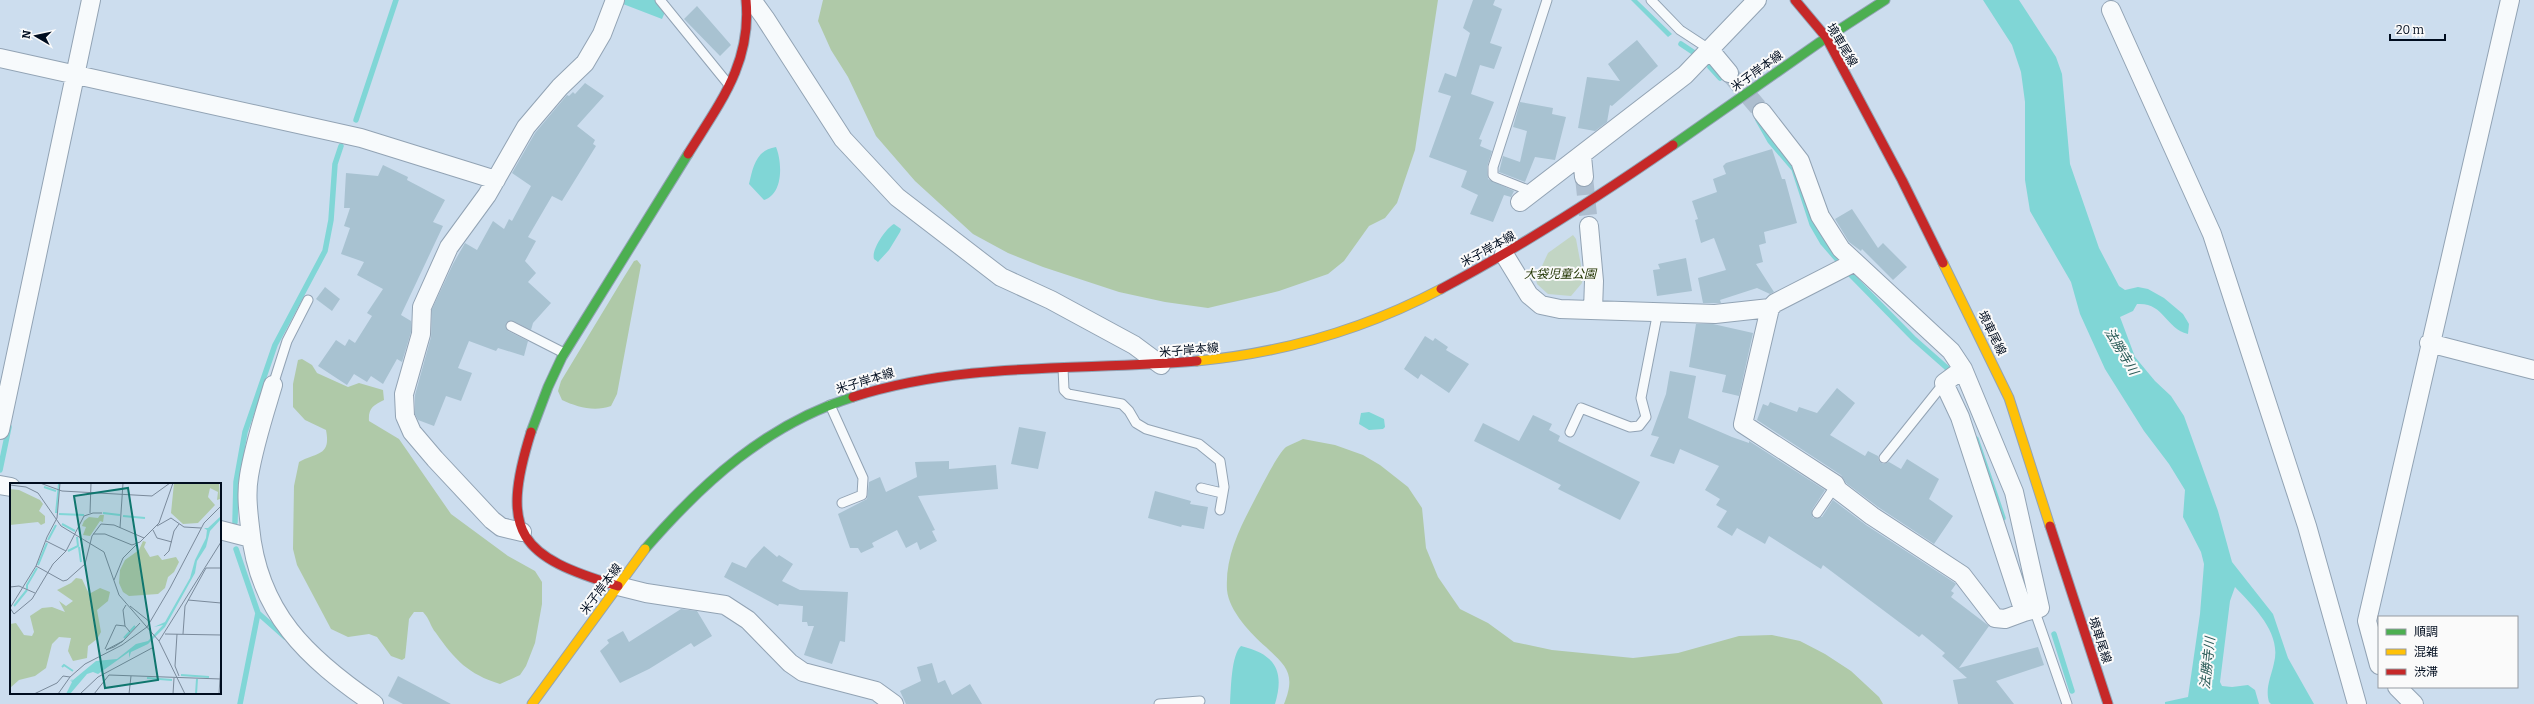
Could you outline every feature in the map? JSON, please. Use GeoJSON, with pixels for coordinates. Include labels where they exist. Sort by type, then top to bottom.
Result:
{"type":"FeatureCollection","features":[{"type":"Feature","properties":{"kind":"main road"},"geometry":{"type":"LineString","coordinates":[[618,586],[575,572],[544,557],[532,547],[522,532],[518,513],[518,489],[526,441],[545,390],[564,353],[730,86],[746,38],[746,0]]}},
{"type":"Feature","properties":{"kind":"main road","name":"境車尾線"},"geometry":{"type":"LineString","coordinates":[[1795,0],[1826,37],[1902,180],[1980,335],[2009,398],[2108,704]]}},
{"type":"Feature","properties":{"kind":"main road","name":"米子岸本線"},"geometry":{"type":"LineString","coordinates":[[532,704],[618,586],[677,512],[724,467],[779,430],[830,405],[868,392],[936,376],[1063,368],[1161,365],[1220,360],[1272,351],[1340,331],[1409,304],[1543,232],[1656,159],[1826,37],[1885,0]]}},
{"type":"Feature","properties":{"kind":"street"},"geometry":{"type":"LineString","coordinates":[[0,430],[91,0]]}},
{"type":"Feature","properties":{"kind":"street"},"geometry":{"type":"LineString","coordinates":[[522,532],[501,528],[435,459],[412,432],[405,416],[404,394],[421,334],[422,306],[449,247],[496,180],[526,127],[560,87],[585,63],[602,34],[615,0]]}},
{"type":"Feature","properties":{"kind":"street"},"geometry":{"type":"LineString","coordinates":[[752,0],[766,18],[843,139],[897,197],[1001,276],[1051,300],[1134,346],[1161,365]]}},
{"type":"Feature","properties":{"kind":"street"},"geometry":{"type":"LineString","coordinates":[[1526,197],[1582,156],[1685,75],[1757,0]]}},
{"type":"Feature","properties":{"kind":"street"},"geometry":{"type":"LineString","coordinates":[[2378,661],[2367,621],[2429,344],[2510,0]]}},
{"type":"Feature","properties":{"kind":"street"},"geometry":{"type":"LineString","coordinates":[[2111,10],[2212,234],[2307,526],[2357,704]]}},
{"type":"Feature","properties":{"kind":"street"},"geometry":{"type":"LineString","coordinates":[[1709,49],[1729,74]]}},
{"type":"Feature","properties":{"kind":"street"},"geometry":{"type":"LineString","coordinates":[[0,58],[361,138],[496,180]]}},
{"type":"Feature","properties":{"kind":"street"},"geometry":{"type":"LineString","coordinates":[[1762,112],[1800,161],[1820,216],[1841,249],[1848,265],[1951,351],[1952,376],[1960,417],[2029,611]]}},
{"type":"Feature","properties":{"kind":"street"},"geometry":{"type":"LineString","coordinates":[[1582,156],[1584,177]]}},
{"type":"Feature","properties":{"kind":"street"},"geometry":{"type":"LineString","coordinates":[[1589,226],[1594,281],[1593,310]]}},
{"type":"Feature","properties":{"kind":"street"},"geometry":{"type":"LineString","coordinates":[[1504,254],[1529,295],[1541,305],[1560,309],[1715,314],[1770,308]]}},
{"type":"Feature","properties":{"kind":"street"},"geometry":{"type":"LineString","coordinates":[[1848,265],[1775,303],[1770,308],[1743,424],[1836,485],[1838,490],[1872,516],[1962,575],[1988,612],[1996,618],[2005,619],[2040,608],[2014,492],[1952,376]]}},
{"type":"Feature","properties":{"kind":"street"},"geometry":{"type":"LineString","coordinates":[[2429,344],[2534,370]]}},
{"type":"Feature","properties":{"kind":"street"},"geometry":{"type":"LineString","coordinates":[[273,385],[248,477],[247,501],[251,538],[259,579],[276,614],[318,661],[340,681],[374,704]]}},
{"type":"Feature","properties":{"kind":"street"},"geometry":{"type":"LineString","coordinates":[[0,484],[10,487]]}},
{"type":"Feature","properties":{"kind":"street"},"geometry":{"type":"LineString","coordinates":[[221,530],[251,538]]}},
{"type":"Feature","properties":{"kind":"street"},"geometry":{"type":"LineString","coordinates":[[618,586],[646,593],[725,605],[748,620],[790,663],[803,672],[876,691],[894,704]]}},
{"type":"Feature","properties":{"kind":"street"},"geometry":{"type":"LineString","coordinates":[[2398,688],[2414,704]]}},
{"type":"Feature","properties":{"kind":"lane"},"geometry":{"type":"LineString","coordinates":[[660,0],[730,86]]}},
{"type":"Feature","properties":{"kind":"lane"},"geometry":{"type":"LineString","coordinates":[[1526,197],[1495,177],[1493,175],[1493,167],[1548,0]]}},
{"type":"Feature","properties":{"kind":"lane"},"geometry":{"type":"LineString","coordinates":[[1651,0],[1680,30],[1709,49]]}},
{"type":"Feature","properties":{"kind":"lane"},"geometry":{"type":"LineString","coordinates":[[273,385],[287,341],[308,300]]}},
{"type":"Feature","properties":{"kind":"lane"},"geometry":{"type":"LineString","coordinates":[[1570,432],[1581,408],[1630,427],[1639,426],[1644,422],[1646,414],[1641,398],[1658,311]]}},
{"type":"Feature","properties":{"kind":"lane"},"geometry":{"type":"LineString","coordinates":[[511,326],[564,353]]}},
{"type":"Feature","properties":{"kind":"lane"},"geometry":{"type":"LineString","coordinates":[[1063,368],[1064,390],[1068,394],[1122,404],[1130,411],[1136,423],[1146,429],[1199,444],[1209,451],[1220,461],[1223,473],[1220,510]]}},
{"type":"Feature","properties":{"kind":"lane"},"geometry":{"type":"LineString","coordinates":[[1884,458],[1952,376]]}},
{"type":"Feature","properties":{"kind":"lane"},"geometry":{"type":"LineString","coordinates":[[830,405],[863,478],[862,496],[842,503]]}},
{"type":"Feature","properties":{"kind":"lane"},"geometry":{"type":"LineString","coordinates":[[2014,492],[2036,483]]}},
{"type":"Feature","properties":{"kind":"lane"},"geometry":{"type":"LineString","coordinates":[[1817,513],[1836,485]]}},
{"type":"Feature","properties":{"kind":"lane"},"geometry":{"type":"LineString","coordinates":[[1201,488],[1222,493]]}},
{"type":"Feature","properties":{"kind":"lane"},"geometry":{"type":"LineString","coordinates":[[2029,611],[2067,704]]}},
{"type":"Feature","properties":{"kind":"lane"},"geometry":{"type":"LineString","coordinates":[[1159,704],[1200,701]]}},
{"type":"Feature","properties":{"kind":"green space","name":"大袋児童公園"},"geometry":{"type":"Polygon","coordinates":[[[1573,235],[1576,239],[1583,276],[1582,283],[1571,296],[1548,294],[1537,284],[1536,279],[1548,253],[1573,235]]]}},
{"type":"Feature","properties":{"kind":"shaded area"},"geometry":{"type":"Polygon","coordinates":[[[823,0],[1438,0],[1415,150],[1397,203],[1385,218],[1369,226],[1344,261],[1328,274],[1279,291],[1208,308],[1165,302],[1119,292],[1043,267],[1008,253],[973,234],[915,181],[876,136],[848,77],[831,50],[818,21],[823,0]]]}},
{"type":"Feature","properties":{"kind":"shaded area"},"geometry":{"type":"Polygon","coordinates":[[[637,260],[641,265],[617,394],[611,406],[592,409],[574,405],[562,400],[558,391],[561,381],[634,261],[637,260]]]}},
{"type":"Feature","properties":{"kind":"shaded area"},"geometry":{"type":"Polygon","coordinates":[[[302,359],[312,365],[317,373],[348,387],[359,383],[383,390],[384,400],[370,410],[369,421],[399,439],[451,514],[508,556],[535,571],[542,582],[542,604],[535,643],[526,666],[520,675],[500,684],[479,676],[471,671],[450,651],[434,630],[423,612],[414,612],[409,619],[405,658],[402,660],[391,656],[377,637],[369,634],[348,637],[331,629],[297,565],[293,549],[294,486],[299,462],[322,452],[327,445],[326,430],[305,420],[293,407],[293,384],[298,360],[302,359]]]}},
{"type":"Feature","properties":{"kind":"shaded area"},"geometry":{"type":"Polygon","coordinates":[[[1303,439],[1335,445],[1363,455],[1380,465],[1408,487],[1422,508],[1426,548],[1438,577],[1460,609],[1488,623],[1514,642],[1552,650],[1633,658],[1678,653],[1739,636],[1772,635],[1800,641],[1825,654],[1851,671],[1879,697],[1883,704],[1284,704],[1288,694],[1289,685],[1287,672],[1279,660],[1254,636],[1236,614],[1227,590],[1227,578],[1231,554],[1239,532],[1270,471],[1286,447],[1303,439]]]}},
{"type":"Feature","properties":{"kind":"water"},"geometry":{"type":"Polygon","coordinates":[[[625,0],[655,0],[665,12],[662,19],[623,4],[625,0]]]}},
{"type":"Feature","properties":{"kind":"water"},"geometry":{"type":"Polygon","coordinates":[[[1631,0],[1637,0],[1672,34],[1668,37],[1631,0]]]}},
{"type":"Feature","properties":{"kind":"water","name":"法勝寺川"},"geometry":{"type":"Polygon","coordinates":[[[1983,0],[2019,0],[2056,57],[2062,74],[2070,164],[2099,248],[2119,286],[2125,290],[2138,287],[2148,289],[2164,298],[2183,314],[2189,324],[2188,334],[2180,331],[2159,311],[2146,304],[2137,304],[2133,311],[2120,317],[2135,357],[2155,381],[2171,396],[2184,416],[2218,511],[2232,562],[2273,614],[2288,658],[2314,704],[2271,704],[2269,702],[2268,687],[2274,663],[2274,641],[2270,631],[2257,611],[2235,587],[2230,601],[2220,682],[2222,686],[2232,687],[2248,685],[2255,690],[2259,704],[2165,704],[2165,702],[2188,697],[2200,614],[2204,564],[2201,552],[2183,517],[2185,490],[2169,464],[2144,431],[2105,369],[2080,314],[2071,282],[2030,211],[2025,180],[2025,102],[2021,72],[2012,45],[1983,0]]]}},
{"type":"Feature","properties":{"kind":"water"},"geometry":{"type":"Polygon","coordinates":[[[776,147],[780,176],[775,191],[771,197],[764,200],[749,184],[756,160],[764,152],[776,147]]]}},
{"type":"Feature","properties":{"kind":"water"},"geometry":{"type":"Polygon","coordinates":[[[894,224],[901,229],[900,232],[889,250],[878,262],[874,259],[877,245],[887,230],[894,224]]]}},
{"type":"Feature","properties":{"kind":"water"},"geometry":{"type":"Polygon","coordinates":[[[1369,412],[1384,419],[1385,427],[1383,429],[1369,430],[1359,424],[1361,413],[1369,412]]]}},
{"type":"Feature","properties":{"kind":"water"},"geometry":{"type":"Polygon","coordinates":[[[1241,646],[1253,649],[1262,654],[1269,659],[1274,666],[1278,673],[1279,682],[1275,704],[1230,704],[1233,665],[1235,657],[1241,646]]]}},
{"type":"Feature","properties":{"kind":"building"},"geometry":{"type":"Polygon","coordinates":[[[1473,0],[1495,0],[1493,5],[1502,9],[1490,43],[1502,47],[1494,69],[1480,65],[1471,94],[1494,102],[1479,139],[1482,140],[1480,146],[1492,151],[1487,167],[1488,179],[1514,191],[1511,197],[1504,195],[1493,222],[1470,214],[1478,195],[1461,187],[1467,171],[1429,157],[1451,96],[1438,92],[1445,73],[1456,77],[1470,33],[1463,28],[1473,0]]]}},
{"type":"Feature","properties":{"kind":"building"},"geometry":{"type":"Polygon","coordinates":[[[697,6],[731,45],[720,56],[684,19],[697,6]]]}},
{"type":"Feature","properties":{"kind":"building"},"geometry":{"type":"Polygon","coordinates":[[[1637,40],[1658,66],[1612,106],[1610,105],[1607,122],[1595,131],[1578,128],[1587,77],[1620,81],[1608,64],[1637,40]]]}},
{"type":"Feature","properties":{"kind":"building"},"geometry":{"type":"Polygon","coordinates":[[[585,83],[604,96],[577,126],[595,140],[593,144],[596,146],[562,201],[552,196],[528,237],[536,241],[525,261],[536,273],[528,282],[551,303],[533,323],[531,330],[513,321],[506,323],[508,331],[528,341],[524,356],[498,348],[496,351],[469,341],[458,368],[472,373],[461,401],[446,396],[434,426],[418,420],[415,414],[415,395],[431,337],[432,309],[453,264],[465,243],[477,250],[493,221],[504,229],[509,219],[512,221],[531,186],[512,173],[535,133],[567,95],[569,96],[573,92],[575,94],[585,83]]]}},
{"type":"Feature","properties":{"kind":"building"},"geometry":{"type":"Polygon","coordinates":[[[1520,102],[1553,108],[1552,114],[1566,117],[1555,160],[1535,157],[1525,182],[1499,172],[1503,156],[1520,162],[1527,131],[1513,127],[1520,102]]]}},
{"type":"Feature","properties":{"kind":"building"},"geometry":{"type":"Polygon","coordinates":[[[1772,149],[1782,179],[1785,179],[1797,223],[1764,232],[1766,243],[1759,245],[1763,262],[1756,264],[1774,292],[1770,294],[1757,288],[1720,300],[1721,303],[1703,303],[1698,278],[1726,270],[1714,238],[1701,243],[1695,220],[1698,219],[1692,201],[1717,192],[1713,179],[1726,174],[1723,166],[1726,163],[1772,149]]]}},
{"type":"Feature","properties":{"kind":"building"},"geometry":{"type":"Polygon","coordinates":[[[383,165],[408,177],[407,180],[445,200],[433,222],[443,226],[401,315],[411,321],[411,332],[402,362],[397,359],[383,384],[371,376],[367,382],[354,374],[347,385],[318,366],[336,340],[345,346],[349,339],[355,343],[372,316],[367,313],[383,289],[357,275],[364,262],[341,254],[350,228],[344,226],[350,208],[344,208],[346,173],[378,176],[383,165]]]}},
{"type":"Feature","properties":{"kind":"building"},"geometry":{"type":"Polygon","coordinates":[[[1852,209],[1878,248],[1883,243],[1907,267],[1893,280],[1862,249],[1861,251],[1849,242],[1835,219],[1852,209]]]}},
{"type":"Feature","properties":{"kind":"building"},"geometry":{"type":"Polygon","coordinates":[[[1686,258],[1692,291],[1657,296],[1653,270],[1660,269],[1658,264],[1686,258]]]}},
{"type":"Feature","properties":{"kind":"building"},"geometry":{"type":"Polygon","coordinates":[[[325,287],[340,299],[332,311],[316,299],[325,287]]]}},
{"type":"Feature","properties":{"kind":"building"},"geometry":{"type":"Polygon","coordinates":[[[1696,324],[1713,324],[1753,333],[1739,396],[1722,392],[1726,375],[1689,367],[1696,324]]]}},
{"type":"Feature","properties":{"kind":"building"},"geometry":{"type":"Polygon","coordinates":[[[1425,336],[1433,341],[1435,338],[1448,347],[1446,350],[1469,364],[1449,393],[1421,374],[1418,379],[1404,369],[1425,336]]]}},
{"type":"Feature","properties":{"kind":"building"},"geometry":{"type":"Polygon","coordinates":[[[1670,371],[1696,376],[1688,418],[1732,437],[1749,443],[1749,441],[1825,490],[1812,510],[1813,518],[1822,517],[1833,500],[1866,525],[1956,584],[1951,591],[1954,593],[1951,597],[1989,626],[1959,668],[2038,647],[2044,665],[1996,681],[2014,704],[1958,704],[1953,680],[1967,678],[1942,656],[1945,653],[1922,634],[1919,637],[1823,565],[1821,569],[1769,536],[1765,544],[1737,528],[1732,536],[1717,527],[1727,511],[1716,505],[1720,499],[1705,490],[1719,466],[1680,449],[1674,464],[1650,456],[1659,437],[1651,435],[1666,394],[1670,371]]]}},
{"type":"Feature","properties":{"kind":"building"},"geometry":{"type":"Polygon","coordinates":[[[1837,388],[1855,403],[1830,435],[1865,456],[1868,451],[1878,456],[1879,461],[1883,464],[1889,462],[1901,469],[1907,459],[1939,479],[1929,499],[1953,516],[1934,544],[1878,507],[1846,483],[1841,475],[1757,420],[1763,404],[1768,406],[1770,402],[1797,412],[1799,407],[1817,413],[1837,388]]]}},
{"type":"Feature","properties":{"kind":"building"},"geometry":{"type":"Polygon","coordinates":[[[1533,415],[1552,424],[1549,430],[1560,436],[1558,441],[1640,482],[1620,520],[1558,489],[1561,485],[1474,441],[1483,423],[1519,441],[1533,415]]]}},
{"type":"Feature","properties":{"kind":"building"},"geometry":{"type":"Polygon","coordinates":[[[1019,427],[1046,432],[1038,469],[1011,464],[1019,427]]]}},
{"type":"Feature","properties":{"kind":"building"},"geometry":{"type":"Polygon","coordinates":[[[949,461],[949,469],[996,465],[998,489],[918,496],[935,530],[932,531],[937,541],[920,550],[917,542],[906,548],[897,530],[872,543],[874,547],[861,553],[858,548],[850,548],[838,514],[867,499],[869,482],[880,477],[886,492],[917,477],[915,462],[949,461]]]}},
{"type":"Feature","properties":{"kind":"building"},"geometry":{"type":"Polygon","coordinates":[[[1155,491],[1191,501],[1190,504],[1208,507],[1204,529],[1182,525],[1181,527],[1148,518],[1155,491]]]}},
{"type":"Feature","properties":{"kind":"building"},"geometry":{"type":"Polygon","coordinates":[[[764,546],[777,557],[779,555],[793,564],[782,581],[800,590],[848,592],[845,642],[840,641],[832,664],[804,655],[814,626],[808,626],[807,622],[802,622],[803,606],[779,604],[778,606],[724,577],[732,562],[746,568],[764,546]]]}},
{"type":"Feature","properties":{"kind":"building"},"geometry":{"type":"Polygon","coordinates":[[[681,609],[697,611],[712,636],[694,647],[691,643],[649,669],[620,683],[600,651],[609,643],[607,640],[623,631],[629,642],[681,609]]]}},
{"type":"Feature","properties":{"kind":"building"},"geometry":{"type":"Polygon","coordinates":[[[932,663],[938,683],[945,680],[952,695],[970,684],[982,704],[906,704],[900,691],[921,681],[917,667],[932,663]]]}},
{"type":"Feature","properties":{"kind":"building"},"geometry":{"type":"Polygon","coordinates":[[[398,676],[451,704],[403,704],[388,696],[398,676]]]}},
{"type":"Feature","properties":{"kind":"waterway"},"geometry":{"type":"LineString","coordinates":[[356,120],[396,0]]}},
{"type":"Feature","properties":{"kind":"waterway"},"geometry":{"type":"LineString","coordinates":[[1681,44],[1693,52]]}},
{"type":"Feature","properties":{"kind":"waterway"},"geometry":{"type":"LineString","coordinates":[[1710,67],[1720,78]]}},
{"type":"Feature","properties":{"kind":"waterway"},"geometry":{"type":"LineString","coordinates":[[1758,120],[1770,141],[1794,169],[1812,224],[1823,243],[1849,273],[1913,338],[1947,368],[1950,376]]}},
{"type":"Feature","properties":{"kind":"waterway"},"geometry":{"type":"LineString","coordinates":[[235,522],[236,482],[245,432],[275,345],[325,251],[331,220],[335,164],[341,146]]}},
{"type":"Feature","properties":{"kind":"waterway"},"geometry":{"type":"LineString","coordinates":[[0,470],[9,427]]}},
{"type":"Feature","properties":{"kind":"waterway"},"geometry":{"type":"LineString","coordinates":[[1976,439],[2003,518]]}},
{"type":"Feature","properties":{"kind":"waterway"},"geometry":{"type":"LineString","coordinates":[[236,549],[258,613],[285,637]]}},
{"type":"Feature","properties":{"kind":"waterway"},"geometry":{"type":"LineString","coordinates":[[240,704],[258,613]]}},
{"type":"Feature","properties":{"kind":"waterway"},"geometry":{"type":"LineString","coordinates":[[2054,634],[2072,691]]}},
{"type":"Feature","properties":{"kind":"tunnel"},"geometry":{"type":"LineString","coordinates":[[1729,73],[1762,112]]}},
{"type":"Feature","properties":{"kind":"tunnel"},"geometry":{"type":"LineString","coordinates":[[1584,177],[1588,215]]}},
{"type":"Feature","properties":{"kind":"traffic: fast"},"geometry":{"type":"LineString","coordinates":[[1673,145],[1820,42],[1885,0]]}},
{"type":"Feature","properties":{"kind":"traffic: fast"},"geometry":{"type":"LineString","coordinates":[[531,432],[548,387],[562,357],[688,154]]}},
{"type":"Feature","properties":{"kind":"traffic: fast"},"geometry":{"type":"LineString","coordinates":[[645,549],[690,501],[738,458],[765,439],[792,423],[853,397]]}},
{"type":"Feature","properties":{"kind":"traffic: slow"},"geometry":{"type":"LineString","coordinates":[[1943,263],[2009,398],[2050,526]]}},
{"type":"Feature","properties":{"kind":"traffic: slow"},"geometry":{"type":"LineString","coordinates":[[1197,361],[1260,352],[1322,337],[1383,316],[1441,289]]}},
{"type":"Feature","properties":{"kind":"traffic: slow"},"geometry":{"type":"LineString","coordinates":[[532,704],[645,549]]}},
{"type":"Feature","properties":{"kind":"traffic: jam"},"geometry":{"type":"LineString","coordinates":[[688,154],[722,100],[731,82],[744,44],[747,23],[746,0]]}},
{"type":"Feature","properties":{"kind":"traffic: jam"},"geometry":{"type":"LineString","coordinates":[[1795,0],[1826,37],[1902,180],[1943,263]]}},
{"type":"Feature","properties":{"kind":"traffic: jam"},"geometry":{"type":"LineString","coordinates":[[1441,289],[1501,256],[1559,220],[1673,145]]}},
{"type":"Feature","properties":{"kind":"traffic: jam"},"geometry":{"type":"LineString","coordinates":[[853,397],[895,386],[981,372],[1197,361]]}},
{"type":"Feature","properties":{"kind":"traffic: jam"},"geometry":{"type":"LineString","coordinates":[[531,432],[517,495],[519,518],[526,536],[539,551],[559,564],[585,575],[618,586]]}},
{"type":"Feature","properties":{"kind":"traffic: jam"},"geometry":{"type":"LineString","coordinates":[[2050,526],[2108,704]]}}]}
